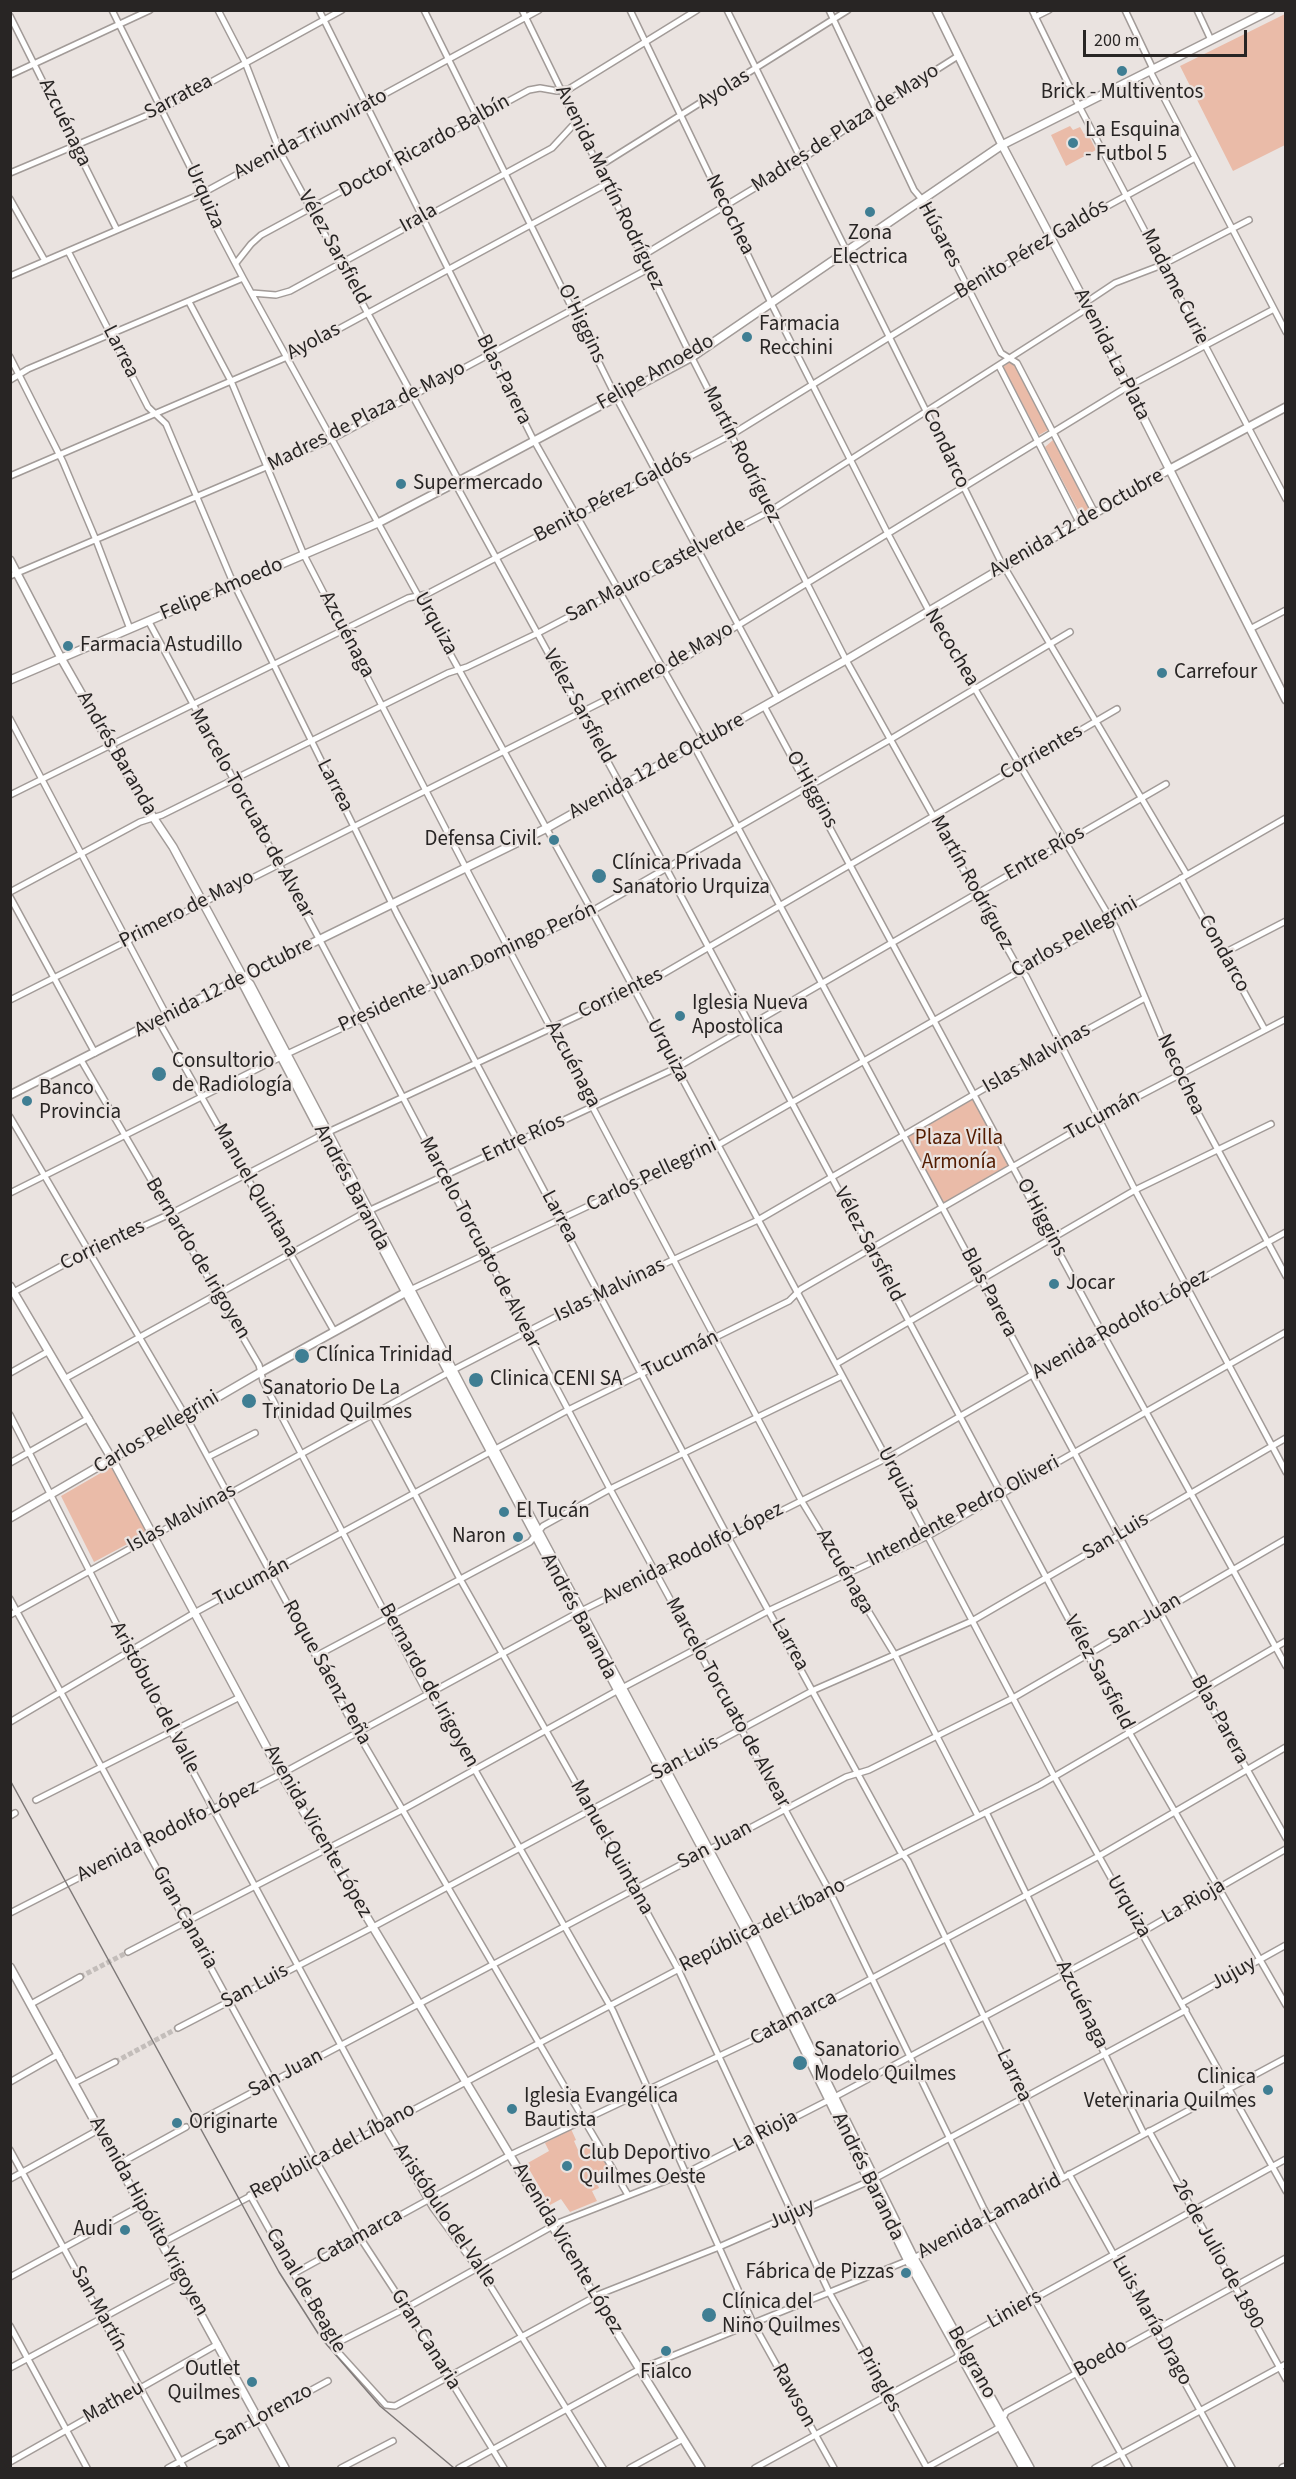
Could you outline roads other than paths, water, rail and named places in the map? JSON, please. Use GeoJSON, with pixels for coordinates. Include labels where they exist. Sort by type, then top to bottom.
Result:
{"type":"FeatureCollection","features":[{"type":"Feature","properties":{"kind":"main road","name":"Avenida La Plata"},"geometry":{"type":"LineString","coordinates":[[936,10],[1002,145],[1087,305],[1286,700]]}},
{"type":"Feature","properties":{"kind":"main road","name":"Felipe Amoedo"},"geometry":{"type":"LineString","coordinates":[[10,680],[378,523],[535,441],[692,357],[1002,145],[1269,11]]}},
{"type":"Feature","properties":{"kind":"main road","name":"Avenida 12 de Octubre"},"geometry":{"type":"LineString","coordinates":[[10,1095],[243,977],[547,828],[846,660],[1170,469],[1286,407]]}},
{"type":"Feature","properties":{"kind":"main road","name":"Andrés Baranda"},"geometry":{"type":"LineString","coordinates":[[10,560],[14,574],[110,745],[203,902],[243,977],[244,986],[284,1056],[749,1931],[911,2259]]}},
{"type":"Feature","properties":{"kind":"main road","name":"Avenida Vicente López"},"geometry":{"type":"LineString","coordinates":[[12,1290],[89,1418],[196,1612],[281,1774],[552,2226],[701,2469]]}},
{"type":"Feature","properties":{"kind":"main road","name":"Carlos Pellegrini"},"geometry":{"type":"LineString","coordinates":[[10,1518],[185,1415],[409,1290]]}},
{"type":"Feature","properties":{"kind":"main road","name":"Avenida Hipólito Yrigoyen"},"geometry":{"type":"LineString","coordinates":[[10,1967],[285,2469]]}},
{"type":"Feature","properties":{"kind":"main road","name":"Belgrano"},"geometry":{"type":"LineString","coordinates":[[911,2259],[960,2344],[1023,2469]]}},
{"type":"Feature","properties":{"kind":"main road","name":"Belgrano"},"geometry":{"type":"LineString","coordinates":[[911,2259],[959,2354],[1029,2469]]}},
{"type":"Feature","properties":{"kind":"street","name":"Urquiza"},"geometry":{"type":"LineString","coordinates":[[112,10],[200,185],[204,204],[243,278],[506,751],[887,1459],[1054,1776],[1286,2191]]}},
{"type":"Feature","properties":{"kind":"street"},"geometry":{"type":"LineString","coordinates":[[10,75],[150,10]]}},
{"type":"Feature","properties":{"kind":"street","name":"Vélez Sarsfield"},"geometry":{"type":"LineString","coordinates":[[218,10],[245,62],[280,152],[369,313],[496,559],[709,947],[1129,1732],[1286,2005]]}},
{"type":"Feature","properties":{"kind":"street","name":"Blas Parera"},"geometry":{"type":"LineString","coordinates":[[319,10],[535,441],[704,741]]}},
{"type":"Feature","properties":{"kind":"street","name":"Sarratea"},"geometry":{"type":"LineString","coordinates":[[10,174],[162,109],[342,10]]}},
{"type":"Feature","properties":{"kind":"street","name":"O'Higgins"},"geometry":{"type":"LineString","coordinates":[[424,10],[616,397],[778,699]]}},
{"type":"Feature","properties":{"kind":"street"},"geometry":{"type":"LineString","coordinates":[[522,10],[526,18]]}},
{"type":"Feature","properties":{"kind":"street","name":"Avenida Triunvirato"},"geometry":{"type":"LineString","coordinates":[[10,276],[201,194],[539,10]]}},
{"type":"Feature","properties":{"kind":"street","name":"Necochea"},"geometry":{"type":"LineString","coordinates":[[630,10],[771,303],[888,534],[929,611],[1110,918],[1178,1076],[1286,1276]]}},
{"type":"Feature","properties":{"kind":"street"},"geometry":{"type":"LineString","coordinates":[[562,91],[574,87],[697,10]]}},
{"type":"Feature","properties":{"kind":"street","name":"Condarco"},"geometry":{"type":"LineString","coordinates":[[727,10],[1004,567],[1142,798],[1265,1030]]}},
{"type":"Feature","properties":{"kind":"street","name":"Húsares"},"geometry":{"type":"LineString","coordinates":[[829,10],[914,190],[923,200],[1001,353],[1017,363],[1095,513]]}},
{"type":"Feature","properties":{"kind":"street","name":"Ayolas"},"geometry":{"type":"LineString","coordinates":[[598,167],[848,10]]}},
{"type":"Feature","properties":{"kind":"street","name":"Madame Curie"},"geometry":{"type":"LineString","coordinates":[[1032,10],[1079,106],[1286,499]]}},
{"type":"Feature","properties":{"kind":"street"},"geometry":{"type":"LineString","coordinates":[[1035,17],[1049,10]]}},
{"type":"Feature","properties":{"kind":"street"},"geometry":{"type":"LineString","coordinates":[[1125,10],[1195,158],[1286,332]]}},
{"type":"Feature","properties":{"kind":"street"},"geometry":{"type":"LineString","coordinates":[[1197,10],[1212,40]]}},
{"type":"Feature","properties":{"kind":"street","name":"Azcuénaga"},"geometry":{"type":"LineString","coordinates":[[10,16],[117,230]]}},
{"type":"Feature","properties":{"kind":"street","name":"Avenida Martín Rodríguez"},"geometry":{"type":"LineString","coordinates":[[526,18],[692,357]]}},
{"type":"Feature","properties":{"kind":"street","name":"Madres de Plaza de Mayo"},"geometry":{"type":"LineString","coordinates":[[642,256],[801,160],[876,108],[958,56]]}},
{"type":"Feature","properties":{"kind":"street","name":"Doctor Ricardo Balbín"},"geometry":{"type":"LineString","coordinates":[[236,263],[256,239],[529,90],[540,88],[562,91]]}},
{"type":"Feature","properties":{"kind":"street","name":"Irala"},"geometry":{"type":"LineString","coordinates":[[252,293],[282,294],[557,144],[576,122]]}},
{"type":"Feature","properties":{"kind":"street","name":"Benito Pérez Galdós"},"geometry":{"type":"LineString","coordinates":[[10,795],[408,598],[427,594],[731,435],[1051,237],[1195,158]]}},
{"type":"Feature","properties":{"kind":"street","name":"Ayolas"},"geometry":{"type":"LineString","coordinates":[[10,476],[287,357],[606,184]]}},
{"type":"Feature","properties":{"kind":"street"},"geometry":{"type":"LineString","coordinates":[[10,199],[45,261]]}},
{"type":"Feature","properties":{"kind":"street","name":"San Mauro Castelverde"},"geometry":{"type":"LineString","coordinates":[[10,894],[82,853],[383,705],[538,633],[770,511],[999,366],[1115,283],[1162,265],[1249,220]]}},
{"type":"Feature","properties":{"kind":"street","name":"Larrea"},"geometry":{"type":"LineString","coordinates":[[68,251],[148,407],[166,424],[234,585],[393,904],[728,1537],[903,1855],[1063,2178]]}},
{"type":"Feature","properties":{"kind":"street","name":"Madres de Plaza de Mayo"},"geometry":{"type":"LineString","coordinates":[[14,574],[332,439],[648,269]]}},
{"type":"Feature","properties":{"kind":"street"},"geometry":{"type":"LineString","coordinates":[[10,380],[110,334],[243,278]]}},
{"type":"Feature","properties":{"kind":"street","name":"Azcuénaga"},"geometry":{"type":"LineString","coordinates":[[189,302],[231,381],[304,555],[801,1500],[895,1655],[978,1816]]}},
{"type":"Feature","properties":{"kind":"street","name":"Primero de Mayo"},"geometry":{"type":"LineString","coordinates":[[10,1000],[582,714],[665,670],[1127,387],[1274,309]]}},
{"type":"Feature","properties":{"kind":"street"},"geometry":{"type":"LineString","coordinates":[[10,357],[60,455],[130,629]]}},
{"type":"Feature","properties":{"kind":"street","name":"Martín Rodríguez"},"geometry":{"type":"LineString","coordinates":[[692,357],[846,660],[976,893],[1026,976],[1135,1190],[1286,1472]]}},
{"type":"Feature","properties":{"kind":"street"},"geometry":{"type":"LineString","coordinates":[[999,366],[1079,522]]}},
{"type":"Feature","properties":{"kind":"street"},"geometry":{"type":"LineString","coordinates":[[1250,628],[1286,610]]}},
{"type":"Feature","properties":{"kind":"street","name":"Marcelo Torcuato de Alvear"},"geometry":{"type":"LineString","coordinates":[[148,622],[279,864],[526,1333],[830,1892],[988,2218],[1129,2469]]}},
{"type":"Feature","properties":{"kind":"street","name":"Presidente Juan Domingo Perón"},"geometry":{"type":"LineString","coordinates":[[10,1193],[284,1056],[592,911],[809,787],[1070,632]]}},
{"type":"Feature","properties":{"kind":"street","name":"O'Higgins"},"geometry":{"type":"LineString","coordinates":[[764,706],[852,865],[1145,1412],[1286,1665]]}},
{"type":"Feature","properties":{"kind":"street","name":"Corrientes"},"geometry":{"type":"LineString","coordinates":[[12,1290],[170,1214],[325,1134],[634,990],[934,818],[1117,709]]}},
{"type":"Feature","properties":{"kind":"street"},"geometry":{"type":"LineString","coordinates":[[10,719],[129,940],[167,1016]]}},
{"type":"Feature","properties":{"kind":"street","name":"Blas Parera"},"geometry":{"type":"LineString","coordinates":[[693,746],[1202,1690],[1286,1838]]}},
{"type":"Feature","properties":{"kind":"street","name":"Entre Ríos"},"geometry":{"type":"LineString","coordinates":[[66,1378],[367,1212],[676,1068],[1166,784]]}},
{"type":"Feature","properties":{"kind":"street","name":"Carlos Pellegrini"},"geometry":{"type":"LineString","coordinates":[[409,1290],[718,1145],[933,1019],[1286,818]]}},
{"type":"Feature","properties":{"kind":"street"},"geometry":{"type":"LineString","coordinates":[[10,894],[95,1053]]}},
{"type":"Feature","properties":{"kind":"street"},"geometry":{"type":"LineString","coordinates":[[1224,953],[1286,921]]}},
{"type":"Feature","properties":{"kind":"street","name":"Islas Malvinas"},"geometry":{"type":"LineString","coordinates":[[10,1615],[450,1371],[600,1294],[758,1220],[1061,1044],[1145,998]]}},
{"type":"Feature","properties":{"kind":"street","name":"Tucumán"},"geometry":{"type":"LineString","coordinates":[[10,1722],[196,1612],[568,1410],[789,1300],[801,1289],[1099,1117],[1286,1019]]}},
{"type":"Feature","properties":{"kind":"street","name":"Manuel Quintana"},"geometry":{"type":"LineString","coordinates":[[158,1020],[334,1331]]}},
{"type":"Feature","properties":{"kind":"street","name":"Bernardo de Irigoyen"},"geometry":{"type":"LineString","coordinates":[[81,1060],[219,1294],[428,1693],[610,2005],[753,2323]]}},
{"type":"Feature","properties":{"kind":"street","name":"Roque Sáenz Peña"},"geometry":{"type":"LineString","coordinates":[[10,1117],[185,1415],[357,1732],[540,2041],[628,2195]]}},
{"type":"Feature","properties":{"kind":"street"},"geometry":{"type":"LineString","coordinates":[[836,1364],[1135,1190],[1271,1124]]}},
{"type":"Feature","properties":{"kind":"street","name":"Avenida Rodolfo López"},"geometry":{"type":"LineString","coordinates":[[10,1912],[281,1774],[578,1612],[887,1459],[1103,1334],[1286,1232]]}},
{"type":"Feature","properties":{"kind":"street","name":"Intendente Pedro Oliveri"},"geometry":{"type":"LineString","coordinates":[[128,1952],[402,1810],[620,1689],[770,1610],[928,1536],[1286,1332]]}},
{"type":"Feature","properties":{"kind":"street"},"geometry":{"type":"LineString","coordinates":[[10,1373],[49,1351]]}},
{"type":"Feature","properties":{"kind":"street"},"geometry":{"type":"LineString","coordinates":[[316,1656],[530,1542],[543,1526],[610,1489],[842,1376]]}},
{"type":"Feature","properties":{"kind":"street","name":"Manuel Quintana"},"geometry":{"type":"LineString","coordinates":[[372,1414],[460,1579],[678,1969],[829,2292]]}},
{"type":"Feature","properties":{"kind":"street","name":"Aristóbulo del Valle"},"geometry":{"type":"LineString","coordinates":[[10,1415],[31,1451],[129,1653],[384,2125],[428,2199],[477,2267],[603,2469]]}},
{"type":"Feature","properties":{"kind":"street"},"geometry":{"type":"LineString","coordinates":[[10,1463],[89,1418]]}},
{"type":"Feature","properties":{"kind":"street"},"geometry":{"type":"LineString","coordinates":[[208,1457],[255,1433]]}},
{"type":"Feature","properties":{"kind":"street","name":"San Luis"},"geometry":{"type":"LineString","coordinates":[[177,2028],[297,1964],[373,1927],[814,1690],[972,1621],[1286,1438]]}},
{"type":"Feature","properties":{"kind":"street","name":"San Juan"},"geometry":{"type":"LineString","coordinates":[[206,2117],[851,1774],[869,1770],[1013,1698],[1286,1539]]}},
{"type":"Feature","properties":{"kind":"street","name":"Gran Canaria"},"geometry":{"type":"LineString","coordinates":[[10,1599],[316,2161],[359,2236],[449,2377],[504,2469]]}},
{"type":"Feature","properties":{"kind":"street","name":"República del Líbano"},"geometry":{"type":"LineString","coordinates":[[162,2243],[749,1931],[1040,1785],[1286,1641]]}},
{"type":"Feature","properties":{"kind":"street"},"geometry":{"type":"LineString","coordinates":[[36,1800],[240,1697]]}},
{"type":"Feature","properties":{"kind":"street","name":"Catamarca"},"geometry":{"type":"LineString","coordinates":[[293,2274],[510,2155],[793,2020],[1099,1856],[1286,1747]]}},
{"type":"Feature","properties":{"kind":"street","name":"Azcuénaga"},"geometry":{"type":"LineString","coordinates":[[986,1812],[1146,2133]]}},
{"type":"Feature","properties":{"kind":"street","name":"La Rioja"},"geometry":{"type":"LineString","coordinates":[[333,2345],[406,2308],[552,2226],[686,2173],[832,2099],[1142,1932],[1286,1849]]}},
{"type":"Feature","properties":{"kind":"street","name":"Jujuy"},"geometry":{"type":"LineString","coordinates":[[1182,2003],[1286,1945]]}},
{"type":"Feature","properties":{"kind":"street"},"geometry":{"type":"LineString","coordinates":[[31,2004],[80,1977]]}},
{"type":"Feature","properties":{"kind":"street","name":"Jujuy"},"geometry":{"type":"LineString","coordinates":[[393,2407],[595,2297],[719,2247],[872,2180],[1186,2010]]}},
{"type":"Feature","properties":{"kind":"street"},"geometry":{"type":"LineString","coordinates":[[10,2082],[59,2054]]}},
{"type":"Feature","properties":{"kind":"street","name":"Avenida Lamadrid"},"geometry":{"type":"LineString","coordinates":[[459,2469],[640,2369],[911,2259],[1286,2058]]}},
{"type":"Feature","properties":{"kind":"street"},"geometry":{"type":"LineString","coordinates":[[74,2083],[115,2062]]}},
{"type":"Feature","properties":{"kind":"street"},"geometry":{"type":"LineString","coordinates":[[119,2164],[186,2127]]}},
{"type":"Feature","properties":{"kind":"street"},"geometry":{"type":"LineString","coordinates":[[10,2179],[100,2129]]}},
{"type":"Feature","properties":{"kind":"street","name":"26 de Julio de 1890"},"geometry":{"type":"LineString","coordinates":[[1146,2133],[1286,2379]]}},
{"type":"Feature","properties":{"kind":"street","name":"San Martín"},"geometry":{"type":"LineString","coordinates":[[10,2150],[184,2469]]}},
{"type":"Feature","properties":{"kind":"street","name":"Liniers"},"geometry":{"type":"LineString","coordinates":[[960,2344],[965,2337],[1286,2159]]}},
{"type":"Feature","properties":{"kind":"street","name":"Luis María Drago"},"geometry":{"type":"LineString","coordinates":[[1070,2174],[1232,2469]]}},
{"type":"Feature","properties":{"kind":"street","name":"Canal de Beagle"},"geometry":{"type":"LineString","coordinates":[[250,2195],[333,2345],[387,2405],[393,2407]]}},
{"type":"Feature","properties":{"kind":"street"},"geometry":{"type":"LineString","coordinates":[[10,2277],[142,2205]]}},
{"type":"Feature","properties":{"kind":"street","name":"Boedo"},"geometry":{"type":"LineString","coordinates":[[927,2468],[1001,2423],[1006,2412],[1286,2258]]}},
{"type":"Feature","properties":{"kind":"street"},"geometry":{"type":"LineString","coordinates":[[10,2368],[180,2276]]}},
{"type":"Feature","properties":{"kind":"street","name":"Pringles"},"geometry":{"type":"LineString","coordinates":[[829,2292],[927,2468]]}},
{"type":"Feature","properties":{"kind":"street","name":"Rawson"},"geometry":{"type":"LineString","coordinates":[[753,2323],[834,2469]]}},
{"type":"Feature","properties":{"kind":"street"},"geometry":{"type":"LineString","coordinates":[[10,2326],[87,2469]]}},
{"type":"Feature","properties":{"kind":"street","name":"Matheu"},"geometry":{"type":"LineString","coordinates":[[10,2462],[218,2344]]}},
{"type":"Feature","properties":{"kind":"street"},"geometry":{"type":"LineString","coordinates":[[755,2469],[956,2358],[960,2344]]}},
{"type":"Feature","properties":{"kind":"street"},"geometry":{"type":"LineString","coordinates":[[1095,2469],[1286,2364]]}},
{"type":"Feature","properties":{"kind":"street","name":"San Lorenzo"},"geometry":{"type":"LineString","coordinates":[[168,2469],[328,2381]]}},
{"type":"Feature","properties":{"kind":"street"},"geometry":{"type":"LineString","coordinates":[[630,2469],[683,2439]]}},
{"type":"Feature","properties":{"kind":"street"},"geometry":{"type":"LineString","coordinates":[[341,2469],[393,2440]]}},
{"type":"Feature","properties":{"kind":"tunnel"},"geometry":{"type":"LineString","coordinates":[[80,1977],[128,1952]]}},
{"type":"Feature","properties":{"kind":"tunnel"},"geometry":{"type":"LineString","coordinates":[[115,2062],[178,2028]]}},
{"type":"Feature","properties":{"kind":"railway"},"geometry":{"type":"LineString","coordinates":[[10,1780],[279,2272],[321,2338],[380,2406],[454,2468]]}},
{"type":"Feature","properties":{"kind":"place","name":"Brick - Multiventos"},"geometry":{"type":"Point","coordinates":[1122,71]}},
{"type":"Feature","properties":{"kind":"place","name":"La Esquina - Futbol 5"},"geometry":{"type":"Point","coordinates":[1073,143]}},
{"type":"Feature","properties":{"kind":"place","name":"Zona Electrica"},"geometry":{"type":"Point","coordinates":[870,212]}},
{"type":"Feature","properties":{"kind":"place","name":"Farmacia Recchini"},"geometry":{"type":"Point","coordinates":[747,337]}},
{"type":"Feature","properties":{"kind":"place","name":"Supermercado"},"geometry":{"type":"Point","coordinates":[401,484]}},
{"type":"Feature","properties":{"kind":"place","name":"Farmacia Astudillo"},"geometry":{"type":"Point","coordinates":[68,646]}},
{"type":"Feature","properties":{"kind":"place","name":"Carrefour"},"geometry":{"type":"Point","coordinates":[1162,673]}},
{"type":"Feature","properties":{"kind":"place","name":"Defensa Civil."},"geometry":{"type":"Point","coordinates":[554,840]}},
{"type":"Feature","properties":{"kind":"place","name":"Clínica Privada Sanatorio Urquiza"},"geometry":{"type":"Point","coordinates":[599,876]}},
{"type":"Feature","properties":{"kind":"place","name":"Iglesia Nueva Apostolica"},"geometry":{"type":"Point","coordinates":[680,1016]}},
{"type":"Feature","properties":{"kind":"place","name":"Consultorio de Radiología"},"geometry":{"type":"Point","coordinates":[159,1074]}},
{"type":"Feature","properties":{"kind":"place","name":"Banco Provincia"},"geometry":{"type":"Point","coordinates":[27,1101]}},
{"type":"Feature","properties":{"kind":"place","name":"Jocar"},"geometry":{"type":"Point","coordinates":[1054,1284]}},
{"type":"Feature","properties":{"kind":"place","name":"Clínica Trinidad"},"geometry":{"type":"Point","coordinates":[302,1356]}},
{"type":"Feature","properties":{"kind":"place","name":"Clinica CENI SA"},"geometry":{"type":"Point","coordinates":[476,1380]}},
{"type":"Feature","properties":{"kind":"place","name":"Sanatorio De La Trinidad Quilmes"},"geometry":{"type":"Point","coordinates":[249,1401]}},
{"type":"Feature","properties":{"kind":"place","name":"El Tucán"},"geometry":{"type":"Point","coordinates":[504,1512]}},
{"type":"Feature","properties":{"kind":"place","name":"Naron"},"geometry":{"type":"Point","coordinates":[518,1537]}},
{"type":"Feature","properties":{"kind":"place","name":"Sanatorio Modelo Quilmes"},"geometry":{"type":"Point","coordinates":[800,2063]}},
{"type":"Feature","properties":{"kind":"place","name":"Clinica Veterinaria Quilmes"},"geometry":{"type":"Point","coordinates":[1268,2090]}},
{"type":"Feature","properties":{"kind":"place","name":"Iglesia Evangélica Bautista"},"geometry":{"type":"Point","coordinates":[512,2109]}},
{"type":"Feature","properties":{"kind":"place","name":"Originarte"},"geometry":{"type":"Point","coordinates":[177,2123]}},
{"type":"Feature","properties":{"kind":"place","name":"Club Deportivo Quilmes Oeste"},"geometry":{"type":"Point","coordinates":[567,2166]}},
{"type":"Feature","properties":{"kind":"place","name":"Audi"},"geometry":{"type":"Point","coordinates":[125,2230]}},
{"type":"Feature","properties":{"kind":"place","name":"Fábrica de Pizzas"},"geometry":{"type":"Point","coordinates":[906,2273]}},
{"type":"Feature","properties":{"kind":"place","name":"Clínica del Niño Quilmes"},"geometry":{"type":"Point","coordinates":[709,2315]}},
{"type":"Feature","properties":{"kind":"place","name":"Fialco"},"geometry":{"type":"Point","coordinates":[666,2351]}},
{"type":"Feature","properties":{"kind":"place","name":"Outlet Quilmes"},"geometry":{"type":"Point","coordinates":[252,2382]}},
{"type":"Feature","properties":{"kind":"park label","name":"Plaza Villa Armonía"},"geometry":{"type":"Point","coordinates":[959,1151]}}]}
